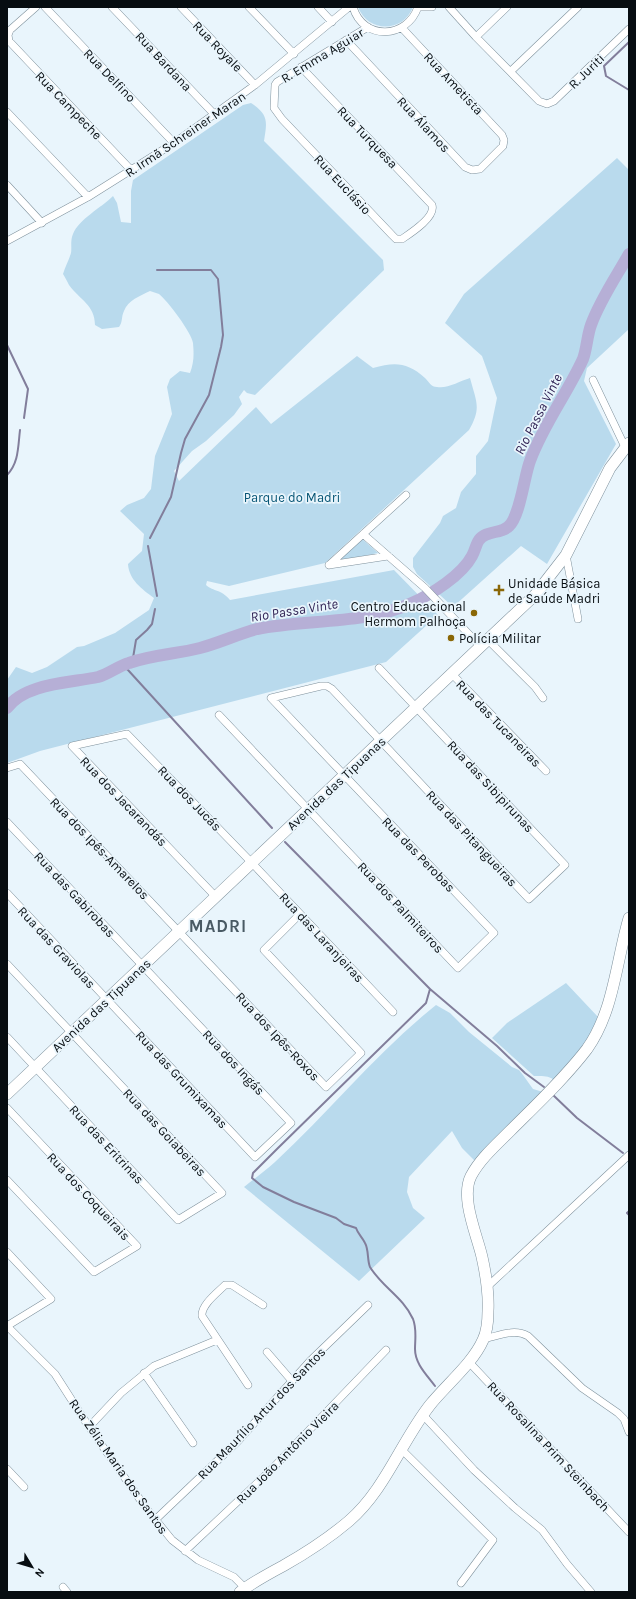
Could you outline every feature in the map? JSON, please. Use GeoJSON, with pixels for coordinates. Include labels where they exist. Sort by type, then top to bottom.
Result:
{"type":"FeatureCollection","features":[{"type":"Feature","properties":{"kind":"main road","name":"Avenida das Tipuanas"},"geometry":{"type":"LineString","coordinates":[[7,1094],[380,741],[485,644],[535,595],[566,555],[610,468],[627,445]]}},
{"type":"Feature","properties":{"kind":"main road"},"geometry":{"type":"LineString","coordinates":[[243,1590],[315,1546],[350,1520],[372,1497],[423,1415],[468,1361],[484,1339],[487,1330],[487,1287],[482,1256],[469,1209],[469,1182],[477,1168],[490,1151],[578,1060],[597,1033],[611,996],[629,921]]}},
{"type":"Feature","properties":{"kind":"street"},"geometry":{"type":"LineString","coordinates":[[8,38],[10,30],[36,7]]}},
{"type":"Feature","properties":{"kind":"street","name":"Rua Delfino"},"geometry":{"type":"LineString","coordinates":[[45,7],[174,143]]}},
{"type":"Feature","properties":{"kind":"street","name":"Rua Bardana"},"geometry":{"type":"LineString","coordinates":[[112,7],[215,115]]}},
{"type":"Feature","properties":{"kind":"street","name":"Rua Royale"},"geometry":{"type":"LineString","coordinates":[[181,7],[255,85]]}},
{"type":"Feature","properties":{"kind":"street"},"geometry":{"type":"LineString","coordinates":[[249,7],[294,54]]}},
{"type":"Feature","properties":{"kind":"street"},"geometry":{"type":"LineString","coordinates":[[318,7],[332,22]]}},
{"type":"Feature","properties":{"kind":"street","name":"R. Irmã Schreiner Maran"},"geometry":{"type":"LineString","coordinates":[[7,241],[88,197],[174,143],[215,115],[294,54],[349,7]]}},
{"type":"Feature","properties":{"kind":"street"},"geometry":{"type":"LineString","coordinates":[[353,7],[360,21],[374,30],[385,32],[402,28],[414,16],[419,7],[432,7]]}},
{"type":"Feature","properties":{"kind":"street"},"geometry":{"type":"LineString","coordinates":[[449,7],[476,37],[511,71],[578,7]]}},
{"type":"Feature","properties":{"kind":"street"},"geometry":{"type":"LineString","coordinates":[[476,37],[507,7]]}},
{"type":"Feature","properties":{"kind":"street","name":"R. Emma Aguiar"},"geometry":{"type":"LineString","coordinates":[[277,82],[368,27]]}},
{"type":"Feature","properties":{"kind":"street","name":"Rua Ametista"},"geometry":{"type":"LineString","coordinates":[[402,28],[502,135],[504,140]]}},
{"type":"Feature","properties":{"kind":"street","name":"R. Juriti"},"geometry":{"type":"LineString","coordinates":[[511,71],[539,101],[546,104],[554,101],[629,29]]}},
{"type":"Feature","properties":{"kind":"street","name":"Rua Campeche"},"geometry":{"type":"LineString","coordinates":[[8,38],[10,43],[132,170]]}},
{"type":"Feature","properties":{"kind":"street","name":"Rua Álamos"},"geometry":{"type":"LineString","coordinates":[[346,40],[465,167],[472,170],[480,169],[503,146],[504,140]]}},
{"type":"Feature","properties":{"kind":"street","name":"Rua Turquesa"},"geometry":{"type":"LineString","coordinates":[[301,67],[431,203],[433,208]]}},
{"type":"Feature","properties":{"kind":"street","name":"Rua Euclásio"},"geometry":{"type":"LineString","coordinates":[[277,82],[275,85],[274,108],[278,114],[396,239],[402,240],[413,232],[431,216],[433,208]]}},
{"type":"Feature","properties":{"kind":"street"},"geometry":{"type":"LineString","coordinates":[[7,112],[88,197]]}},
{"type":"Feature","properties":{"kind":"street"},"geometry":{"type":"LineString","coordinates":[[7,185],[42,223]]}},
{"type":"Feature","properties":{"kind":"street"},"geometry":{"type":"LineString","coordinates":[[593,380],[627,445]]}},
{"type":"Feature","properties":{"kind":"street"},"geometry":{"type":"LineString","coordinates":[[388,556],[329,565],[406,495]]}},
{"type":"Feature","properties":{"kind":"street"},"geometry":{"type":"LineString","coordinates":[[363,534],[535,687],[543,698]]}},
{"type":"Feature","properties":{"kind":"street"},"geometry":{"type":"LineString","coordinates":[[566,555],[578,619]]}},
{"type":"Feature","properties":{"kind":"street","name":"Rua das Sibipirunas"},"geometry":{"type":"LineString","coordinates":[[379,668],[566,865]]}},
{"type":"Feature","properties":{"kind":"street","name":"Rua das Tucaneiras"},"geometry":{"type":"LineString","coordinates":[[452,674],[546,771]]}},
{"type":"Feature","properties":{"kind":"street","name":"Rua das Perobas"},"geometry":{"type":"LineString","coordinates":[[380,741],[332,689],[327,686],[321,686],[271,698],[494,933]]}},
{"type":"Feature","properties":{"kind":"street"},"geometry":{"type":"LineString","coordinates":[[219,715],[308,810]]}},
{"type":"Feature","properties":{"kind":"street","name":"Rua dos Jucás"},"geometry":{"type":"LineString","coordinates":[[127,734],[252,863]]}},
{"type":"Feature","properties":{"kind":"street","name":"Rua dos Jacarandás"},"geometry":{"type":"LineString","coordinates":[[127,734],[72,746],[216,897]]}},
{"type":"Feature","properties":{"kind":"street","name":"Rua das Pitangueiras"},"geometry":{"type":"LineString","coordinates":[[380,741],[529,899],[566,865]]}},
{"type":"Feature","properties":{"kind":"street","name":"Rua dos Ipês-Amarelos"},"geometry":{"type":"LineString","coordinates":[[7,768],[20,764],[179,931]]}},
{"type":"Feature","properties":{"kind":"street","name":"Rua dos Palmiteiros"},"geometry":{"type":"LineString","coordinates":[[308,810],[458,968],[494,933]]}},
{"type":"Feature","properties":{"kind":"street","name":"Rua das Gabirobas"},"geometry":{"type":"LineString","coordinates":[[7,822],[143,966]]}},
{"type":"Feature","properties":{"kind":"street","name":"Rua das Laranjeiras"},"geometry":{"type":"LineString","coordinates":[[252,863],[393,1012]]}},
{"type":"Feature","properties":{"kind":"street","name":"Rua das Graviolas"},"geometry":{"type":"LineString","coordinates":[[7,893],[108,1000]]}},
{"type":"Feature","properties":{"kind":"street","name":"Rua dos Ipês-Roxos"},"geometry":{"type":"LineString","coordinates":[[179,931],[326,1087],[361,1053],[264,950],[300,914]]}},
{"type":"Feature","properties":{"kind":"street"},"geometry":{"type":"LineString","coordinates":[[7,964],[72,1033]]}},
{"type":"Feature","properties":{"kind":"street","name":"Rua dos Ingás"},"geometry":{"type":"LineString","coordinates":[[143,966],[291,1123],[256,1157]]}},
{"type":"Feature","properties":{"kind":"street","name":"Rua das Grumixamas"},"geometry":{"type":"LineString","coordinates":[[108,1000],[256,1157]]}},
{"type":"Feature","properties":{"kind":"street","name":"Rua das Goiabeiras"},"geometry":{"type":"LineString","coordinates":[[72,1033],[222,1193],[178,1220]]}},
{"type":"Feature","properties":{"kind":"street","name":"Rua das Eritrinas"},"geometry":{"type":"LineString","coordinates":[[7,1037],[178,1220]]}},
{"type":"Feature","properties":{"kind":"street","name":"Rua dos Coqueirais"},"geometry":{"type":"LineString","coordinates":[[7,1108],[137,1246],[94,1272],[7,1180]]}},
{"type":"Feature","properties":{"kind":"street"},"geometry":{"type":"LineString","coordinates":[[487,1287],[629,1155]]}},
{"type":"Feature","properties":{"kind":"street"},"geometry":{"type":"LineString","coordinates":[[7,1252],[51,1299],[7,1326]]}},
{"type":"Feature","properties":{"kind":"street"},"geometry":{"type":"LineString","coordinates":[[248,1385],[217,1340],[201,1312],[225,1285],[232,1285],[263,1305]]}},
{"type":"Feature","properties":{"kind":"street","name":"Rua Maurílio Artur dos Santos"},"geometry":{"type":"LineString","coordinates":[[155,1520],[238,1441],[292,1381],[368,1305]]}},
{"type":"Feature","properties":{"kind":"street","name":"Rua Zélia Maria dos Santos"},"geometry":{"type":"LineString","coordinates":[[7,1326],[55,1374],[89,1427],[155,1520],[172,1540],[185,1551],[207,1565],[234,1577],[243,1590]]}},
{"type":"Feature","properties":{"kind":"street"},"geometry":{"type":"LineString","coordinates":[[484,1339],[510,1333],[524,1334],[528,1336],[582,1388],[618,1413],[624,1419],[629,1432]]}},
{"type":"Feature","properties":{"kind":"street"},"geometry":{"type":"LineString","coordinates":[[89,1427],[144,1373],[160,1363],[217,1340]]}},
{"type":"Feature","properties":{"kind":"street","name":"Rua João Antônio Vieira"},"geometry":{"type":"LineString","coordinates":[[185,1551],[270,1471],[386,1350]]}},
{"type":"Feature","properties":{"kind":"street"},"geometry":{"type":"LineString","coordinates":[[267,1352],[292,1381]]}},
{"type":"Feature","properties":{"kind":"street","name":"Rua Rosalina Prim Steinbach"},"geometry":{"type":"LineString","coordinates":[[468,1361],[629,1532]]}},
{"type":"Feature","properties":{"kind":"street"},"geometry":{"type":"LineString","coordinates":[[144,1373],[193,1443]]}},
{"type":"Feature","properties":{"kind":"street"},"geometry":{"type":"LineString","coordinates":[[423,1415],[474,1470],[515,1508],[542,1530],[567,1564],[591,1592]]}},
{"type":"Feature","properties":{"kind":"street"},"geometry":{"type":"LineString","coordinates":[[401,1449],[493,1540],[461,1583]]}},
{"type":"Feature","properties":{"kind":"street"},"geometry":{"type":"LineString","coordinates":[[7,1468],[24,1486]]}},
{"type":"Feature","properties":{"kind":"green space"},"geometry":{"type":"Polygon","coordinates":[[[358,7],[413,7],[408,16],[402,22],[386,26],[369,22],[363,16],[358,7]]]}},
{"type":"Feature","properties":{"kind":"green space","name":"Parque do Madri"},"geometry":{"type":"Polygon","coordinates":[[[251,103],[264,115],[266,129],[264,141],[383,260],[384,270],[255,395],[247,393],[244,390],[239,397],[242,404],[234,415],[206,441],[192,451],[174,471],[179,481],[256,407],[271,424],[357,356],[373,368],[394,364],[406,366],[425,378],[435,387],[449,386],[470,378],[476,399],[477,410],[469,430],[325,563],[229,586],[207,581],[206,585],[221,592],[230,600],[394,570],[438,615],[386,662],[40,751],[7,763],[7,680],[16,667],[32,673],[47,667],[77,647],[84,646],[115,633],[149,610],[154,598],[137,584],[131,575],[128,564],[142,551],[144,534],[120,511],[127,505],[144,498],[151,489],[155,456],[172,414],[167,387],[170,379],[180,371],[190,373],[194,355],[192,338],[179,317],[159,294],[150,291],[128,304],[119,327],[102,329],[95,325],[90,308],[69,285],[63,274],[71,253],[73,234],[80,223],[113,196],[117,203],[121,222],[131,223],[131,191],[133,180],[243,105],[251,103]]]}},
{"type":"Feature","properties":{"kind":"green space"},"geometry":{"type":"Polygon","coordinates":[[[617,158],[629,170],[629,329],[587,368],[584,381],[616,444],[547,564],[521,546],[453,607],[417,574],[413,567],[413,558],[440,523],[443,516],[456,508],[461,492],[476,474],[476,456],[488,441],[497,398],[482,356],[445,323],[464,294],[617,158]]]}},
{"type":"Feature","properties":{"kind":"green space"},"geometry":{"type":"Polygon","coordinates":[[[361,538],[378,553],[340,561],[339,559],[361,538]]]}},
{"type":"Feature","properties":{"kind":"green space"},"geometry":{"type":"Polygon","coordinates":[[[566,983],[599,1018],[589,1040],[555,1081],[548,1077],[534,1076],[492,1038],[507,1023],[566,983]]]}},
{"type":"Feature","properties":{"kind":"green space"},"geometry":{"type":"Polygon","coordinates":[[[436,1005],[450,1013],[469,1032],[512,1067],[519,1070],[533,1089],[543,1092],[477,1163],[462,1148],[452,1131],[409,1177],[407,1192],[413,1208],[425,1218],[359,1281],[244,1187],[275,1162],[394,1042],[436,1005]]]}},
{"type":"Feature","properties":{"kind":"waterway"},"geometry":{"type":"LineString","coordinates":[[629,42],[604,66],[606,76],[629,90]]}},
{"type":"Feature","properties":{"kind":"waterway","name":"Rio Passa Vinte"},"geometry":{"type":"LineString","coordinates":[[7,708],[25,693],[36,689],[49,685],[98,677],[137,660],[200,648],[257,629],[355,618],[394,610],[420,599],[446,583],[467,563],[482,537],[506,528],[513,521],[535,448],[583,359],[590,329],[595,316],[629,254]]}},
{"type":"Feature","properties":{"kind":"waterway"},"geometry":{"type":"LineString","coordinates":[[150,538],[171,497],[185,439],[209,395],[223,335],[218,279],[211,270],[157,270]]}},
{"type":"Feature","properties":{"kind":"waterway"},"geometry":{"type":"LineString","coordinates":[[7,345],[28,389],[24,418]]}},
{"type":"Feature","properties":{"kind":"waterway"},"geometry":{"type":"LineString","coordinates":[[7,475],[16,460],[20,430]]}},
{"type":"Feature","properties":{"kind":"waterway"},"geometry":{"type":"LineString","coordinates":[[148,546],[157,596]]}},
{"type":"Feature","properties":{"kind":"waterway"},"geometry":{"type":"LineString","coordinates":[[130,662],[133,658],[136,640],[152,624],[155,609]]}},
{"type":"Feature","properties":{"kind":"waterway"},"geometry":{"type":"LineString","coordinates":[[121,666],[128,670],[272,828]]}},
{"type":"Feature","properties":{"kind":"waterway"},"geometry":{"type":"LineString","coordinates":[[285,842],[430,989],[497,1046],[525,1073],[544,1087]]}},
{"type":"Feature","properties":{"kind":"waterway"},"geometry":{"type":"LineString","coordinates":[[430,989],[426,1003],[253,1173],[252,1178],[263,1187],[294,1202],[336,1218],[344,1224],[356,1228],[366,1246],[370,1267],[409,1311],[414,1323],[417,1360],[435,1386]]}},
{"type":"Feature","properties":{"kind":"waterway"},"geometry":{"type":"LineString","coordinates":[[552,1094],[577,1118],[623,1153]]}},
{"type":"Feature","properties":{"kind":"waterway"},"geometry":{"type":"LineString","coordinates":[[629,1211],[627,1213],[629,1215]]}},
{"type":"Feature","properties":{"kind":"place","name":"Unidade Básica de Saúde Madri"},"geometry":{"type":"Point","coordinates":[499,590]}},
{"type":"Feature","properties":{"kind":"place","name":"Centro Educacional Hermom Palhoça"},"geometry":{"type":"Point","coordinates":[474,613]}},
{"type":"Feature","properties":{"kind":"place","name":"Polícia Militar"},"geometry":{"type":"Point","coordinates":[451,638]}},
{"type":"Feature","properties":{"kind":"district","name":"MADRI"},"geometry":{"type":"Point","coordinates":[218,926]}}]}
